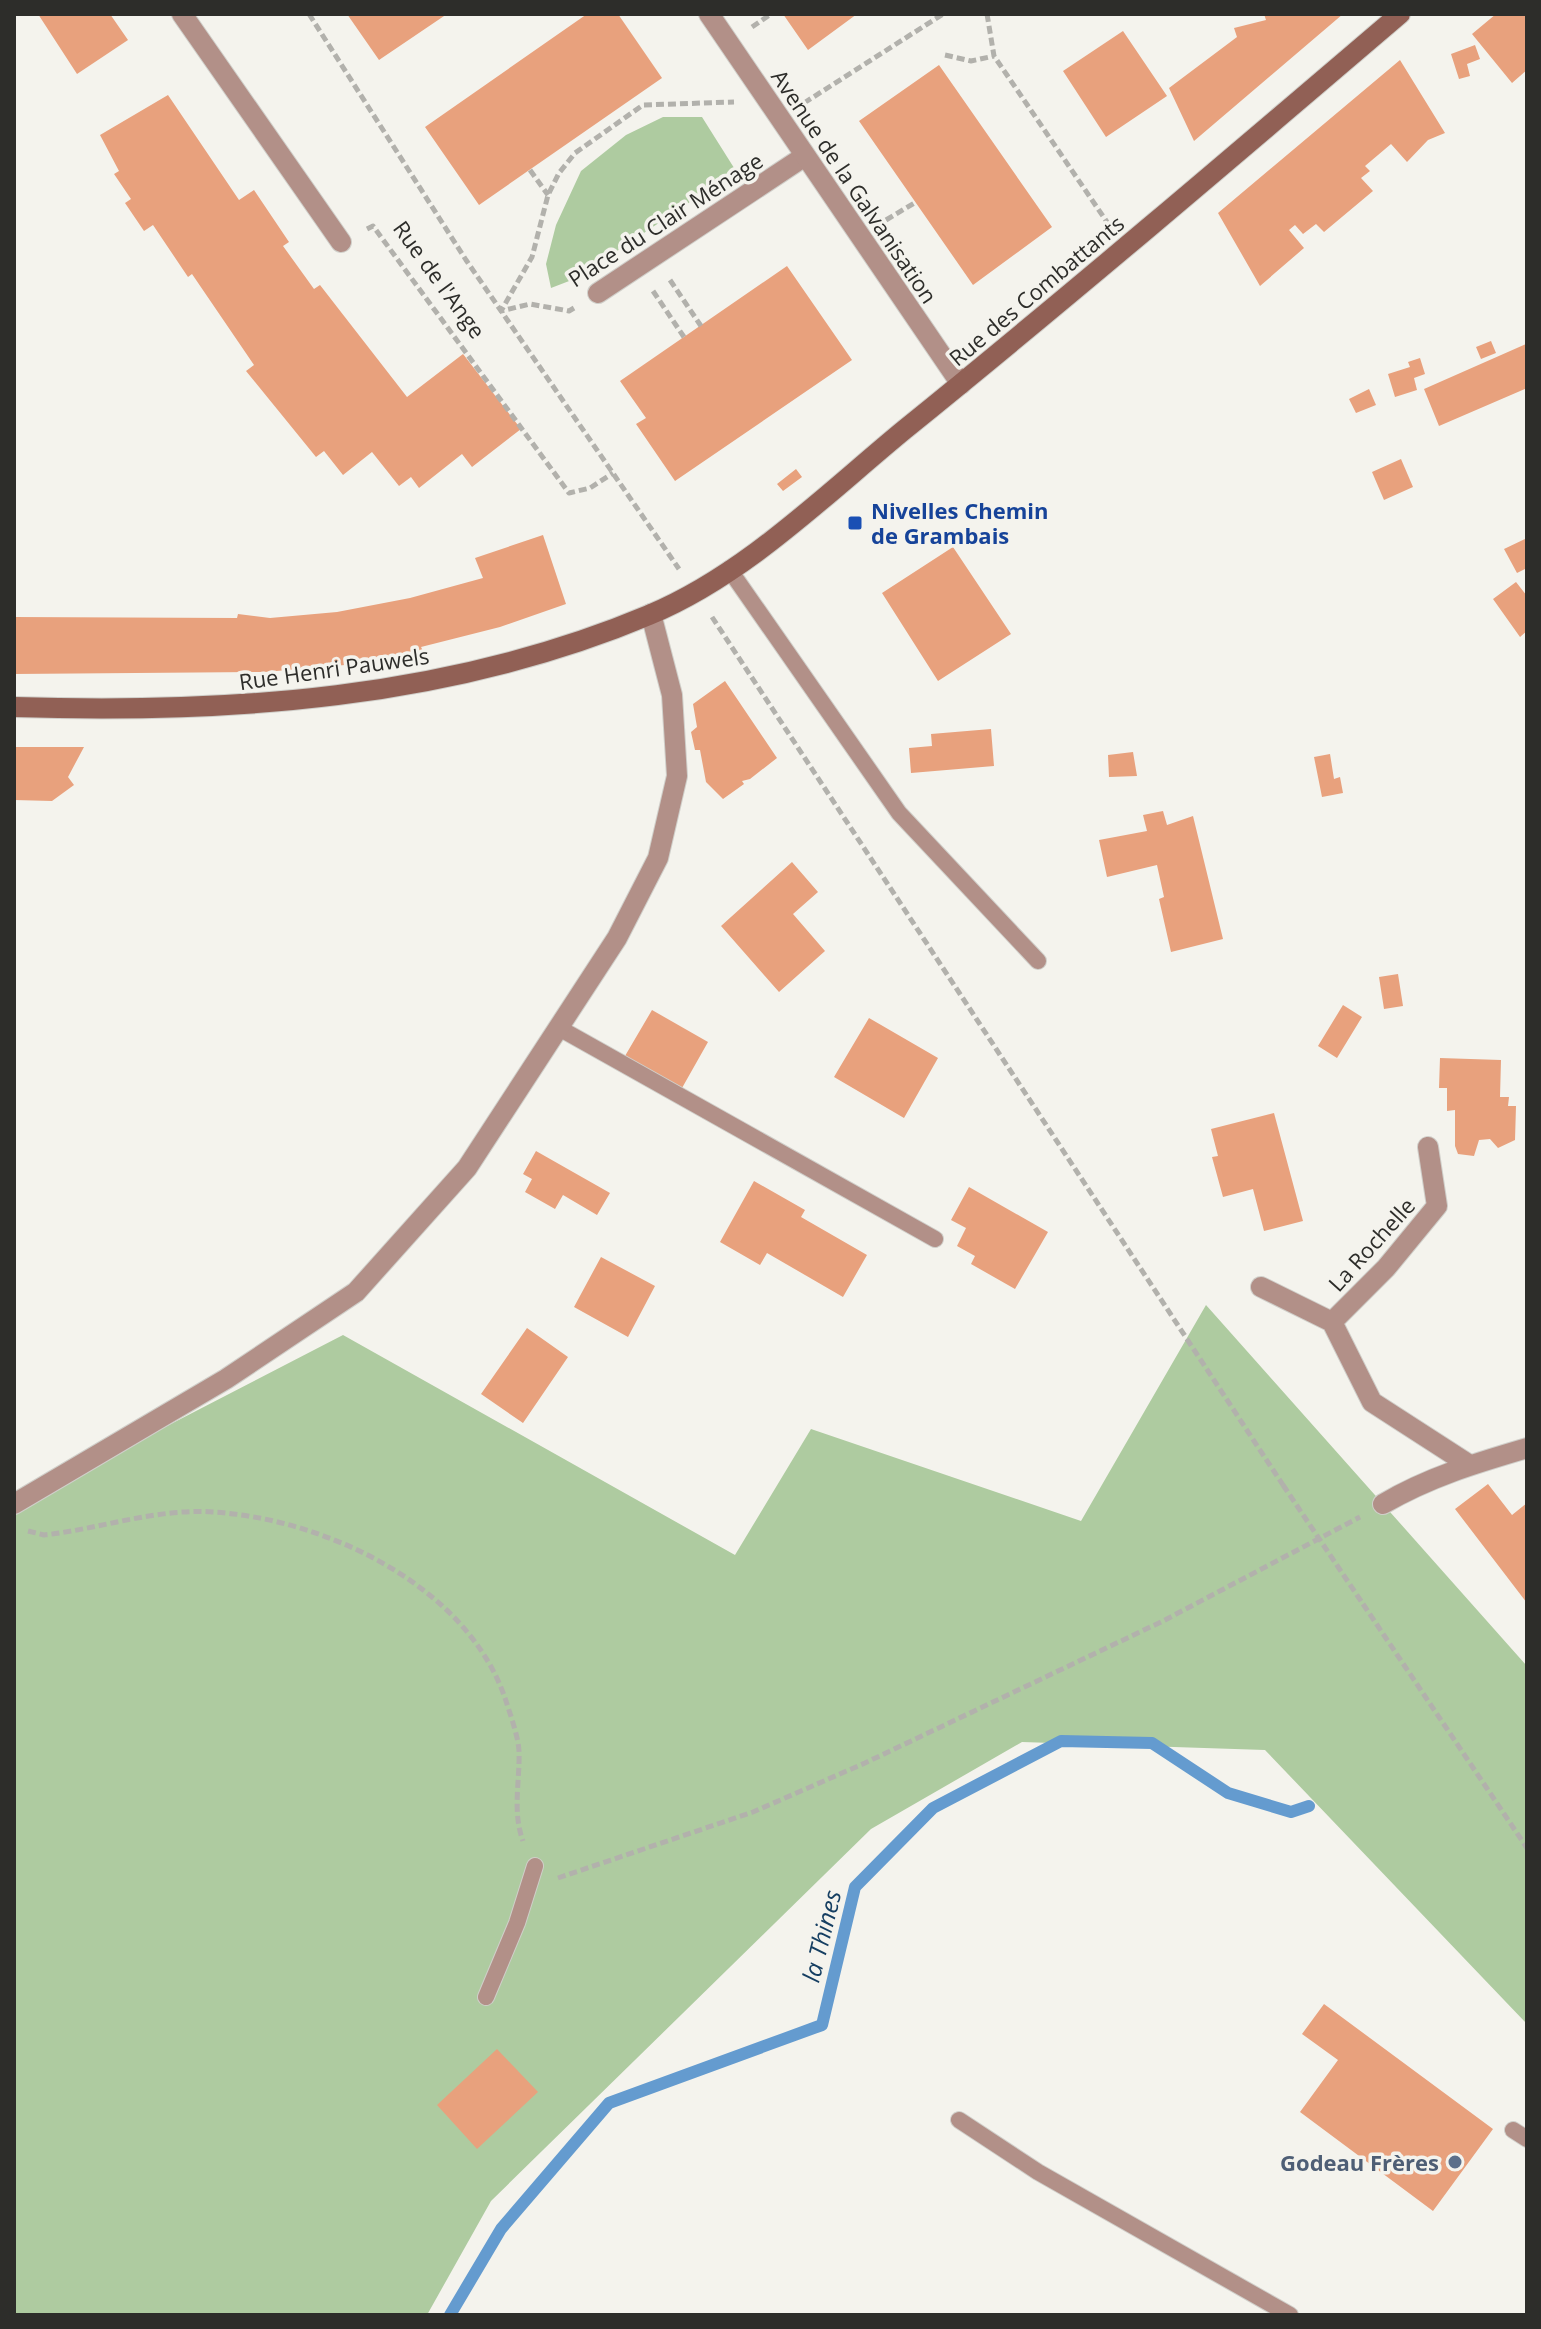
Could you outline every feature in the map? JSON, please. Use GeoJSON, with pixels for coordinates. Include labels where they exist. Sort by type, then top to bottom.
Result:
{"type":"FeatureCollection","features":[{"type":"Feature","properties":{"kind":"main road","name":"Rue des Combattants"},"geometry":{"type":"LineString","coordinates":[[694,591],[750,556],[961,384],[1400,14]]}},
{"type":"Feature","properties":{"kind":"main road","name":"Rue Henri Pauwels"},"geometry":{"type":"LineString","coordinates":[[14,707],[226,706],[339,695],[425,682],[566,645],[651,614],[694,591]]}},
{"type":"Feature","properties":{"kind":"street"},"geometry":{"type":"LineString","coordinates":[[182,14],[341,242]]}},
{"type":"Feature","properties":{"kind":"street","name":"Avenue de la Galvanisation"},"geometry":{"type":"LineString","coordinates":[[709,14],[961,384]]}},
{"type":"Feature","properties":{"kind":"street","name":"Place du Clair Ménage"},"geometry":{"type":"LineString","coordinates":[[598,293],[805,156]]}},
{"type":"Feature","properties":{"kind":"street"},"geometry":{"type":"LineString","coordinates":[[14,1504],[226,1379],[356,1292],[467,1168],[617,938],[658,858],[677,776],[672,695],[651,614]]}},
{"type":"Feature","properties":{"kind":"street","name":"La Rochelle"},"geometry":{"type":"LineString","coordinates":[[1332,1322],[1386,1268],[1437,1206],[1428,1147]]}},
{"type":"Feature","properties":{"kind":"street","name":"La Rochelle"},"geometry":{"type":"LineString","coordinates":[[1261,1287],[1332,1322],[1372,1402],[1468,1464]]}},
{"type":"Feature","properties":{"kind":"street"},"geometry":{"type":"LineString","coordinates":[[1383,1504],[1415,1485],[1468,1464],[1527,1448]]}},
{"type":"Feature","properties":{"kind":"lane"},"geometry":{"type":"LineString","coordinates":[[729,569],[899,813],[1038,961]]}},
{"type":"Feature","properties":{"kind":"lane"},"geometry":{"type":"LineString","coordinates":[[559,1028],[935,1239]]}},
{"type":"Feature","properties":{"kind":"lane"},"geometry":{"type":"LineString","coordinates":[[486,1997],[517,1923],[535,1866]]}},
{"type":"Feature","properties":{"kind":"lane"},"geometry":{"type":"LineString","coordinates":[[959,2120],[1038,2172],[1290,2315]]}},
{"type":"Feature","properties":{"kind":"path"},"geometry":{"type":"LineString","coordinates":[[309,14],[501,311],[694,591],[1283,1485],[1527,1848]]}},
{"type":"Feature","properties":{"kind":"path"},"geometry":{"type":"LineString","coordinates":[[779,119],[943,14]]}},
{"type":"Feature","properties":{"kind":"path"},"geometry":{"type":"LineString","coordinates":[[987,14],[994,56],[1124,247]]}},
{"type":"Feature","properties":{"kind":"path"},"geometry":{"type":"LineString","coordinates":[[945,55],[971,61],[994,56]]}},
{"type":"Feature","properties":{"kind":"path"},"geometry":{"type":"LineString","coordinates":[[501,311],[532,257],[548,195],[559,173],[575,153],[643,105],[767,99]]}},
{"type":"Feature","properties":{"kind":"path"},"geometry":{"type":"LineString","coordinates":[[610,114],[616,123]]}},
{"type":"Feature","properties":{"kind":"path"},"geometry":{"type":"LineString","coordinates":[[530,170],[548,195]]}},
{"type":"Feature","properties":{"kind":"path","name":"Rue de l'Ange"},"geometry":{"type":"LineString","coordinates":[[341,242],[373,226],[569,493],[590,488],[613,473]]}},
{"type":"Feature","properties":{"kind":"path"},"geometry":{"type":"LineString","coordinates":[[646,262],[701,326]]}},
{"type":"Feature","properties":{"kind":"path"},"geometry":{"type":"LineString","coordinates":[[646,262],[684,337]]}},
{"type":"Feature","properties":{"kind":"path","name":"Place du Clair Ménage"},"geometry":{"type":"LineString","coordinates":[[501,311],[530,304],[569,311],[598,293]]}},
{"type":"Feature","properties":{"kind":"path"},"geometry":{"type":"LineString","coordinates":[[23,1527],[44,1535],[179,1512],[213,1512],[280,1522],[346,1546],[414,1584],[482,1650],[504,1697],[519,1750],[518,1827],[535,1866],[548,1877],[564,1879],[681,1833],[753,1812],[892,1751],[1163,1621],[1383,1504]]}},
{"type":"Feature","properties":{"kind":"green space"},"geometry":{"type":"Polygon","coordinates":[[[663,117],[702,117],[736,171],[577,278],[551,288],[546,264],[556,225],[581,171],[626,135],[663,117]]]}},
{"type":"Feature","properties":{"kind":"green space"},"geometry":{"type":"Polygon","coordinates":[[[1206,1305],[1527,1666],[1527,2024],[1265,1750],[1022,1742],[871,1829],[491,2201],[427,2315],[14,2315],[14,1505],[343,1335],[735,1555],[811,1429],[1081,1521],[1206,1305]]]}},
{"type":"Feature","properties":{"kind":"building"},"geometry":{"type":"Polygon","coordinates":[[[38,14],[110,14],[128,40],[77,74],[38,14]]]}},
{"type":"Feature","properties":{"kind":"building"},"geometry":{"type":"Polygon","coordinates":[[[347,14],[447,14],[379,60],[347,14]]]}},
{"type":"Feature","properties":{"kind":"building"},"geometry":{"type":"Polygon","coordinates":[[[587,14],[618,14],[662,78],[479,205],[425,127],[587,14]]]}},
{"type":"Feature","properties":{"kind":"building"},"geometry":{"type":"Polygon","coordinates":[[[783,14],[857,14],[808,50],[783,14]]]}},
{"type":"Feature","properties":{"kind":"building"},"geometry":{"type":"Polygon","coordinates":[[[1264,14],[1343,14],[1194,141],[1169,88],[1237,37],[1234,28],[1266,20],[1264,14]]]}},
{"type":"Feature","properties":{"kind":"building"},"geometry":{"type":"Polygon","coordinates":[[[1496,14],[1527,14],[1527,70],[1512,83],[1472,34],[1496,14]]]}},
{"type":"Feature","properties":{"kind":"building"},"geometry":{"type":"Polygon","coordinates":[[[1123,31],[1167,96],[1106,137],[1063,71],[1123,31]]]}},
{"type":"Feature","properties":{"kind":"building"},"geometry":{"type":"Polygon","coordinates":[[[1475,45],[1480,59],[1467,64],[1470,76],[1459,79],[1451,54],[1475,45]]]}},
{"type":"Feature","properties":{"kind":"building"},"geometry":{"type":"Polygon","coordinates":[[[1400,60],[1445,133],[1428,140],[1407,162],[1391,144],[1365,166],[1370,171],[1361,178],[1373,191],[1324,232],[1316,224],[1303,234],[1295,225],[1289,230],[1304,248],[1260,286],[1218,213],[1400,60]]]}},
{"type":"Feature","properties":{"kind":"building"},"geometry":{"type":"Polygon","coordinates":[[[939,65],[1052,227],[973,285],[859,121],[939,65]]]}},
{"type":"Feature","properties":{"kind":"building"},"geometry":{"type":"Polygon","coordinates":[[[168,95],[239,200],[254,190],[289,242],[283,246],[314,289],[320,285],[407,397],[463,354],[521,429],[472,467],[462,454],[419,488],[411,477],[399,486],[372,452],[343,475],[324,451],[316,457],[246,371],[254,365],[192,274],[188,277],[153,225],[144,231],[125,203],[131,199],[114,174],[119,171],[100,135],[168,95]]]}},
{"type":"Feature","properties":{"kind":"building"},"geometry":{"type":"Polygon","coordinates":[[[787,266],[852,360],[675,481],[636,424],[646,418],[620,381],[787,266]]]}},
{"type":"Feature","properties":{"kind":"building"},"geometry":{"type":"Polygon","coordinates":[[[1491,341],[1496,353],[1481,359],[1476,347],[1491,341]]]}},
{"type":"Feature","properties":{"kind":"building"},"geometry":{"type":"Polygon","coordinates":[[[1526,344],[1527,388],[1439,426],[1424,389],[1526,344]]]}},
{"type":"Feature","properties":{"kind":"building"},"geometry":{"type":"Polygon","coordinates":[[[1420,358],[1425,374],[1414,378],[1417,390],[1395,397],[1388,374],[1410,367],[1408,362],[1420,358]]]}},
{"type":"Feature","properties":{"kind":"building"},"geometry":{"type":"Polygon","coordinates":[[[1369,389],[1376,405],[1356,413],[1349,399],[1369,389]]]}},
{"type":"Feature","properties":{"kind":"building"},"geometry":{"type":"Polygon","coordinates":[[[1401,459],[1413,487],[1384,500],[1372,472],[1401,459]]]}},
{"type":"Feature","properties":{"kind":"building"},"geometry":{"type":"Polygon","coordinates":[[[796,469],[802,477],[783,491],[777,484],[796,469]]]}},
{"type":"Feature","properties":{"kind":"building"},"geometry":{"type":"Polygon","coordinates":[[[543,535],[566,604],[500,627],[421,647],[423,651],[345,665],[265,672],[14,674],[14,617],[237,618],[238,614],[270,618],[337,612],[410,598],[483,578],[475,558],[543,535]]]}},
{"type":"Feature","properties":{"kind":"building"},"geometry":{"type":"Polygon","coordinates":[[[1527,538],[1527,568],[1517,573],[1504,549],[1527,538]]]}},
{"type":"Feature","properties":{"kind":"building"},"geometry":{"type":"Polygon","coordinates":[[[953,547],[1011,634],[938,681],[882,593],[953,547]]]}},
{"type":"Feature","properties":{"kind":"building"},"geometry":{"type":"Polygon","coordinates":[[[1516,582],[1527,596],[1527,631],[1520,637],[1493,599],[1516,582]]]}},
{"type":"Feature","properties":{"kind":"building"},"geometry":{"type":"Polygon","coordinates":[[[725,681],[777,758],[750,779],[742,781],[744,784],[723,799],[706,782],[700,750],[695,750],[691,732],[697,727],[693,704],[725,681]]]}},
{"type":"Feature","properties":{"kind":"building"},"geometry":{"type":"Polygon","coordinates":[[[991,729],[994,766],[911,773],[909,748],[932,746],[931,734],[991,729]]]}},
{"type":"Feature","properties":{"kind":"building"},"geometry":{"type":"Polygon","coordinates":[[[14,747],[84,747],[68,777],[74,785],[52,801],[14,800],[14,747]]]}},
{"type":"Feature","properties":{"kind":"building"},"geometry":{"type":"Polygon","coordinates":[[[1133,752],[1137,776],[1109,777],[1108,755],[1133,752]]]}},
{"type":"Feature","properties":{"kind":"building"},"geometry":{"type":"Polygon","coordinates":[[[1330,754],[1334,779],[1340,777],[1343,793],[1322,797],[1314,757],[1330,754]]]}},
{"type":"Feature","properties":{"kind":"building"},"geometry":{"type":"Polygon","coordinates":[[[1163,811],[1167,825],[1193,816],[1223,939],[1171,952],[1159,899],[1164,897],[1157,865],[1107,877],[1099,840],[1147,831],[1143,815],[1163,811]]]}},
{"type":"Feature","properties":{"kind":"building"},"geometry":{"type":"Polygon","coordinates":[[[792,862],[818,892],[793,914],[825,951],[779,992],[721,926],[792,862]]]}},
{"type":"Feature","properties":{"kind":"building"},"geometry":{"type":"Polygon","coordinates":[[[1398,974],[1403,1006],[1384,1009],[1379,977],[1398,974]]]}},
{"type":"Feature","properties":{"kind":"building"},"geometry":{"type":"Polygon","coordinates":[[[1343,1005],[1362,1017],[1337,1058],[1318,1046],[1343,1005]]]}},
{"type":"Feature","properties":{"kind":"building"},"geometry":{"type":"Polygon","coordinates":[[[652,1010],[708,1042],[682,1088],[625,1056],[652,1010]]]}},
{"type":"Feature","properties":{"kind":"building"},"geometry":{"type":"Polygon","coordinates":[[[869,1018],[938,1058],[904,1118],[834,1077],[869,1018]]]}},
{"type":"Feature","properties":{"kind":"building"},"geometry":{"type":"Polygon","coordinates":[[[1440,1058],[1501,1060],[1500,1097],[1509,1097],[1508,1106],[1516,1106],[1515,1140],[1498,1148],[1490,1139],[1479,1140],[1474,1156],[1458,1154],[1455,1146],[1455,1110],[1447,1111],[1447,1088],[1439,1088],[1440,1058]]]}},
{"type":"Feature","properties":{"kind":"building"},"geometry":{"type":"Polygon","coordinates":[[[1274,1113],[1303,1221],[1264,1231],[1253,1189],[1223,1197],[1212,1157],[1218,1156],[1211,1129],[1274,1113]]]}},
{"type":"Feature","properties":{"kind":"building"},"geometry":{"type":"Polygon","coordinates":[[[536,1151],[610,1193],[597,1215],[563,1195],[555,1209],[525,1192],[532,1179],[523,1174],[536,1151]]]}},
{"type":"Feature","properties":{"kind":"building"},"geometry":{"type":"Polygon","coordinates":[[[754,1181],[805,1210],[801,1217],[867,1255],[843,1297],[767,1253],[760,1265],[720,1242],[754,1181]]]}},
{"type":"Feature","properties":{"kind":"building"},"geometry":{"type":"Polygon","coordinates":[[[969,1187],[1048,1232],[1015,1289],[971,1264],[975,1256],[957,1246],[966,1228],[951,1220],[969,1187]]]}},
{"type":"Feature","properties":{"kind":"building"},"geometry":{"type":"Polygon","coordinates":[[[601,1257],[655,1286],[628,1337],[574,1307],[601,1257]]]}},
{"type":"Feature","properties":{"kind":"building"},"geometry":{"type":"Polygon","coordinates":[[[527,1328],[568,1357],[523,1423],[481,1394],[527,1328]]]}},
{"type":"Feature","properties":{"kind":"building"},"geometry":{"type":"Polygon","coordinates":[[[1488,1484],[1512,1515],[1527,1503],[1527,1603],[1455,1509],[1488,1484]]]}},
{"type":"Feature","properties":{"kind":"building"},"geometry":{"type":"Polygon","coordinates":[[[1324,2004],[1493,2129],[1433,2211],[1300,2112],[1338,2060],[1302,2034],[1324,2004]]]}},
{"type":"Feature","properties":{"kind":"building"},"geometry":{"type":"Polygon","coordinates":[[[497,2049],[538,2092],[477,2149],[437,2105],[497,2049]]]}},
{"type":"Feature","properties":{"kind":"waterway","name":"la Thines"},"geometry":{"type":"LineString","coordinates":[[450,2315],[501,2229],[609,2103],[822,2025],[855,1887],[933,1808],[1061,1741],[1152,1743],[1228,1793],[1291,1812],[1309,1806]]}},
{"type":"Feature","properties":{"kind":"place","name":"Nivelles Chemin de Grambais"},"geometry":{"type":"Point","coordinates":[855,523]}},
{"type":"Feature","properties":{"kind":"place","name":"Godeau Frères"},"geometry":{"type":"Point","coordinates":[1455,2162]}}]}
